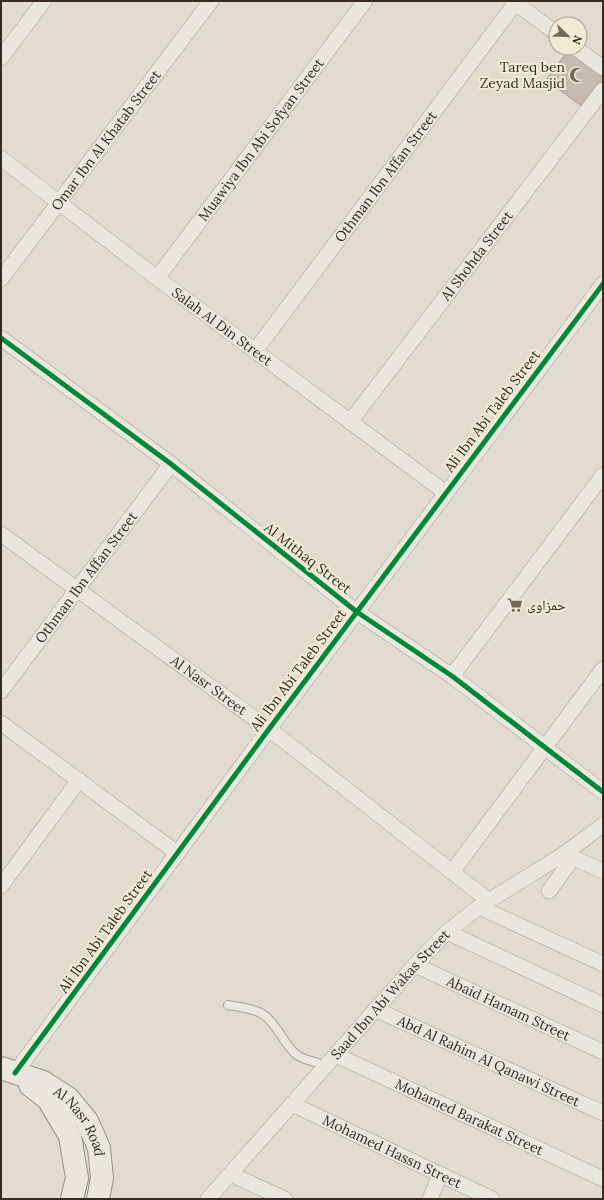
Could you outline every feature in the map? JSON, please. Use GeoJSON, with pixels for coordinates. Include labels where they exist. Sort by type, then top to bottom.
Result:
{"type":"FeatureCollection","features":[{"type":"Feature","properties":{"kind":"street"},"geometry":{"type":"LineString","coordinates":[[1,58],[44,1]]}},
{"type":"Feature","properties":{"kind":"street","name":"Omar Ibn Al Khatab Street"},"geometry":{"type":"LineString","coordinates":[[1,280],[211,1]]}},
{"type":"Feature","properties":{"kind":"street","name":"Muawiya Ibn Abi Sofyan Street"},"geometry":{"type":"LineString","coordinates":[[157,278],[365,1]]}},
{"type":"Feature","properties":{"kind":"street"},"geometry":{"type":"LineString","coordinates":[[515,2],[548,27]]}},
{"type":"Feature","properties":{"kind":"street","name":"Othman Ibn Affan Street"},"geometry":{"type":"LineString","coordinates":[[255,351],[515,2]]}},
{"type":"Feature","properties":{"kind":"street"},"geometry":{"type":"LineString","coordinates":[[587,56],[603,68]]}},
{"type":"Feature","properties":{"kind":"street","name":"Al Shohda Street"},"geometry":{"type":"LineString","coordinates":[[350,422],[603,90]]}},
{"type":"Feature","properties":{"kind":"street","name":"Salah Al Din Street"},"geometry":{"type":"LineString","coordinates":[[1,158],[157,278],[446,493]]}},
{"type":"Feature","properties":{"kind":"street","name":"Ali Ibn Abi Taleb Street"},"geometry":{"type":"LineString","coordinates":[[8,1071],[178,853],[269,729],[603,284]]}},
{"type":"Feature","properties":{"kind":"street","name":"Al Mithaq Street"},"geometry":{"type":"LineString","coordinates":[[1,338],[171,464],[357,612],[452,676],[603,792]]}},
{"type":"Feature","properties":{"kind":"street","name":"Othman Ibn Affan Street"},"geometry":{"type":"LineString","coordinates":[[1,691],[171,464]]}},
{"type":"Feature","properties":{"kind":"street"},"geometry":{"type":"LineString","coordinates":[[452,676],[603,475]]}},
{"type":"Feature","properties":{"kind":"street","name":"Al Nasr Street"},"geometry":{"type":"LineString","coordinates":[[1,534],[269,729],[452,872],[483,903],[603,964]]}},
{"type":"Feature","properties":{"kind":"street"},"geometry":{"type":"LineString","coordinates":[[452,872],[603,669]]}},
{"type":"Feature","properties":{"kind":"street"},"geometry":{"type":"LineString","coordinates":[[1,723],[178,853]]}},
{"type":"Feature","properties":{"kind":"street"},"geometry":{"type":"LineString","coordinates":[[1,886],[79,780]]}},
{"type":"Feature","properties":{"kind":"street","name":"Saad Ibn Abi Wakas Street"},"geometry":{"type":"LineString","coordinates":[[208,1199],[375,1009],[447,932],[483,903],[568,856],[603,825]]}},
{"type":"Feature","properties":{"kind":"street"},"geometry":{"type":"LineString","coordinates":[[549,891],[568,856],[603,871]]}},
{"type":"Feature","properties":{"kind":"street"},"geometry":{"type":"LineString","coordinates":[[447,932],[603,1006]]}},
{"type":"Feature","properties":{"kind":"street","name":"Abaid Hamam Street"},"geometry":{"type":"LineString","coordinates":[[415,965],[603,1052]]}},
{"type":"Feature","properties":{"kind":"street","name":"Abd Al Rahim Al Qanawi Street"},"geometry":{"type":"LineString","coordinates":[[375,1009],[603,1113]]}},
{"type":"Feature","properties":{"kind":"street","name":"Mohamed Barakat Street"},"geometry":{"type":"LineString","coordinates":[[331,1060],[603,1179]]}},
{"type":"Feature","properties":{"kind":"street","name":"Al Nasr Road"},"geometry":{"type":"LineString","coordinates":[[8,1071],[48,1099],[70,1136],[77,1178],[72,1199]]}},
{"type":"Feature","properties":{"kind":"street","name":"Al Nasr Road"},"geometry":{"type":"LineString","coordinates":[[8,1071],[43,1082],[50,1086],[68,1098],[87,1121],[99,1148],[102,1178],[98,1199]]}},
{"type":"Feature","properties":{"kind":"street","name":"Mohamed Hassn Street"},"geometry":{"type":"LineString","coordinates":[[292,1104],[492,1199]]}},
{"type":"Feature","properties":{"kind":"street"},"geometry":{"type":"LineString","coordinates":[[230,1174],[284,1199]]}},
{"type":"Feature","properties":{"kind":"street"},"geometry":{"type":"LineString","coordinates":[[430,1199],[440,1174]]}},
{"type":"Feature","properties":{"kind":"lane"},"geometry":{"type":"LineString","coordinates":[[228,1005],[254,1010],[270,1019],[289,1047],[307,1060],[331,1060]]}},
{"type":"Feature","properties":{"kind":"building","name":"Tareq ben Zeyad Masjid"},"geometry":{"type":"Polygon","coordinates":[[[564,56],[582,56],[603,70],[603,87],[586,109],[546,80],[564,56]]]}},
{"type":"Feature","properties":{"kind":"cycle path"},"geometry":{"type":"LineString","coordinates":[[15,1073],[269,729],[603,284]]}},
{"type":"Feature","properties":{"kind":"cycle path"},"geometry":{"type":"LineString","coordinates":[[1,338],[171,464],[357,612],[452,676],[603,792]]}},
{"type":"Feature","properties":{"kind":"place","name":"Tareq ben Zeyad Masjid"},"geometry":{"type":"Point","coordinates":[577,75]}},
{"type":"Feature","properties":{"kind":"place","name":"حمزاوى"},"geometry":{"type":"Point","coordinates":[515,605]}}]}
